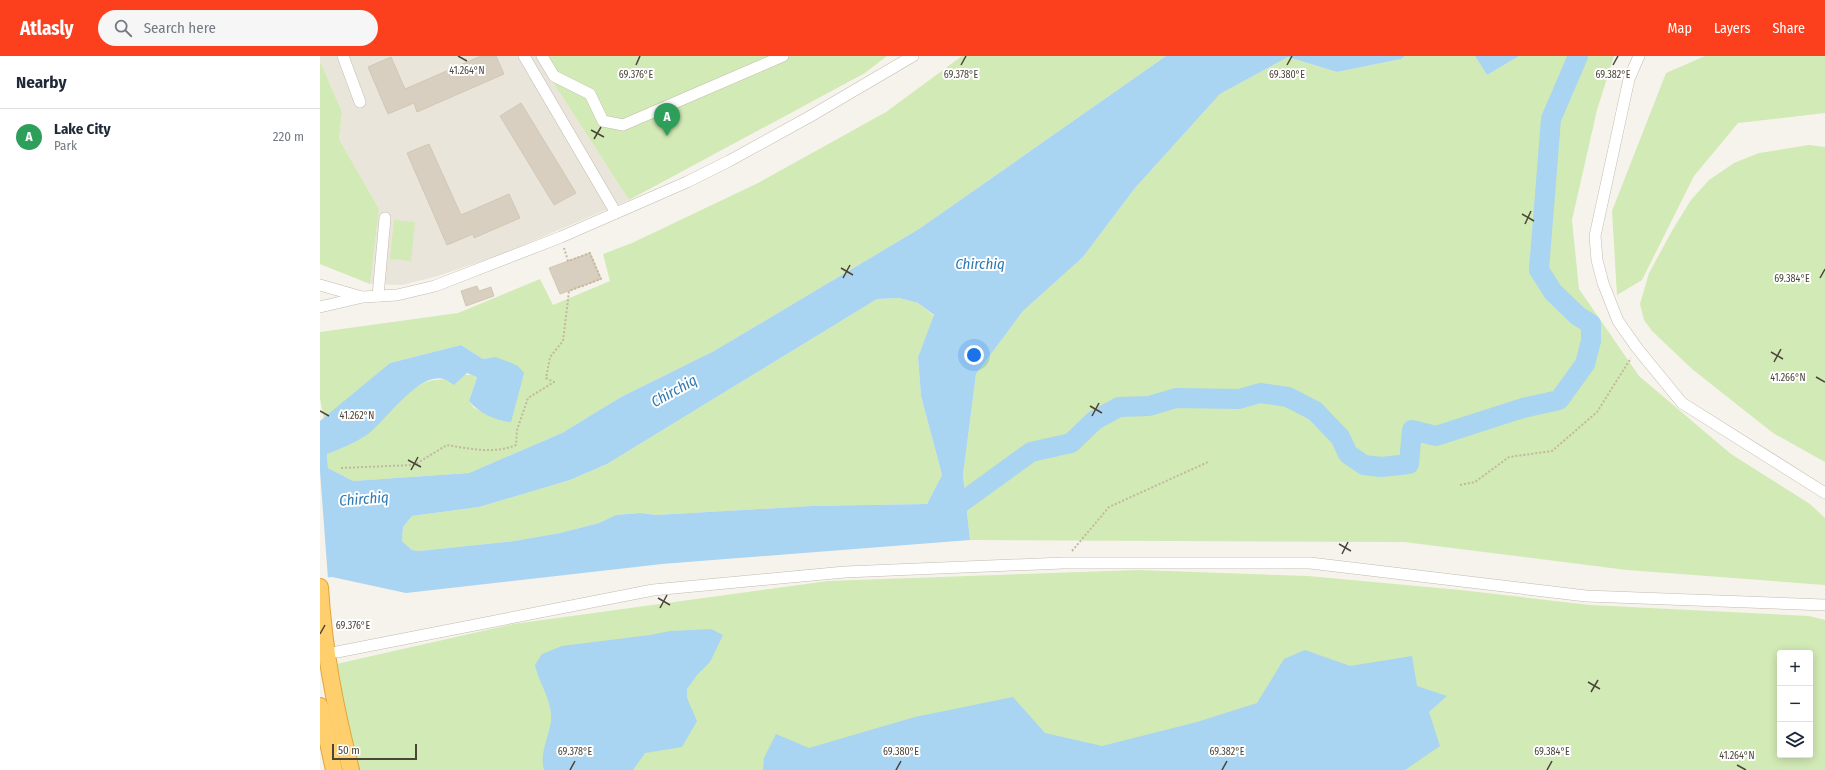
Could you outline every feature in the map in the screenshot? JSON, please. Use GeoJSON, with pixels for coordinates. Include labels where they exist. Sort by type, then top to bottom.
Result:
{"type":"FeatureCollection","features":[{"type":"Feature","properties":{"kind":"highway"},"geometry":{"type":"LineString","coordinates":[[320,587],[327,662],[334,703],[351,770]]}},
{"type":"Feature","properties":{"kind":"highway"},"geometry":{"type":"LineString","coordinates":[[320,706],[334,770]]}},
{"type":"Feature","properties":{"kind":"street"},"geometry":{"type":"LineString","coordinates":[[343,56],[360,102]]}},
{"type":"Feature","properties":{"kind":"street"},"geometry":{"type":"LineString","coordinates":[[524,56],[616,213]]}},
{"type":"Feature","properties":{"kind":"street"},"geometry":{"type":"LineString","coordinates":[[542,56],[554,76],[590,94],[603,121],[623,126],[783,56]]}},
{"type":"Feature","properties":{"kind":"street"},"geometry":{"type":"LineString","coordinates":[[320,307],[363,297],[397,295],[435,286],[561,237],[687,182],[729,161],[809,117],[913,56]]}},
{"type":"Feature","properties":{"kind":"street"},"geometry":{"type":"LineString","coordinates":[[1638,56],[1629,79],[1595,236],[1597,260],[1603,283],[1618,321],[1637,348],[1682,403],[1825,493]]}},
{"type":"Feature","properties":{"kind":"street"},"geometry":{"type":"LineString","coordinates":[[378,296],[385,218]]}},
{"type":"Feature","properties":{"kind":"street"},"geometry":{"type":"LineString","coordinates":[[320,285],[363,297]]}},
{"type":"Feature","properties":{"kind":"street"},"geometry":{"type":"LineString","coordinates":[[337,652],[653,590],[845,572],[1063,563],[1310,563],[1586,596],[1825,605]]}},
{"type":"Feature","properties":{"kind":"path"},"geometry":{"type":"LineString","coordinates":[[341,468],[414,465],[447,445],[469,449],[504,450],[516,445],[518,430],[528,398],[554,382],[546,378],[550,357],[563,341],[569,291],[601,279],[590,253],[568,261],[561,237]]}},
{"type":"Feature","properties":{"kind":"path"},"geometry":{"type":"LineString","coordinates":[[1460,485],[1475,482],[1509,458],[1552,450],[1597,412],[1637,348]]}},
{"type":"Feature","properties":{"kind":"path"},"geometry":{"type":"LineString","coordinates":[[1063,563],[1109,507],[1208,462]]}},
{"type":"Feature","properties":{"kind":"shaded area"},"geometry":{"type":"Polygon","coordinates":[[[320,56],[536,56],[629,200],[502,254],[438,276],[402,285],[370,284],[379,209],[339,139],[342,112],[320,61],[320,56]]]}},
{"type":"Feature","properties":{"kind":"green space"},"geometry":{"type":"Polygon","coordinates":[[[536,56],[887,56],[865,73],[629,200],[536,56]]]}},
{"type":"Feature","properties":{"kind":"green space"},"geometry":{"type":"Polygon","coordinates":[[[962,56],[1166,56],[919,229],[714,351],[621,397],[562,433],[469,473],[353,481],[328,468],[327,454],[348,446],[367,434],[411,390],[431,380],[465,375],[477,376],[469,401],[474,408],[502,421],[495,357],[483,359],[461,345],[390,363],[324,420],[320,398],[320,332],[458,313],[540,279],[553,305],[610,281],[603,254],[632,243],[758,183],[886,112],[962,56]]]}},
{"type":"Feature","properties":{"kind":"green space"},"geometry":{"type":"Polygon","coordinates":[[[1405,56],[1475,56],[1487,75],[1519,56],[1614,56],[1597,110],[1572,220],[1579,289],[1639,376],[1731,454],[1810,504],[1825,518],[1825,585],[1627,570],[1404,542],[970,540],[963,475],[976,374],[1023,311],[1083,257],[1135,188],[1220,94],[1288,57],[1337,72],[1401,59],[1405,56]]]}},
{"type":"Feature","properties":{"kind":"green space"},"geometry":{"type":"Polygon","coordinates":[[[1705,56],[1825,56],[1825,113],[1738,123],[1694,176],[1642,280],[1617,295],[1612,211],[1666,73],[1705,56]]]}},
{"type":"Feature","properties":{"kind":"green space"},"geometry":{"type":"Polygon","coordinates":[[[320,61],[342,112],[339,139],[379,209],[370,284],[320,264],[320,61]]]}},
{"type":"Feature","properties":{"kind":"green space"},"geometry":{"type":"Polygon","coordinates":[[[1809,145],[1825,147],[1825,462],[1773,433],[1692,369],[1652,331],[1644,320],[1640,304],[1649,273],[1673,229],[1691,200],[1709,180],[1734,163],[1759,153],[1809,145]]]}},
{"type":"Feature","properties":{"kind":"green space"},"geometry":{"type":"Polygon","coordinates":[[[394,220],[415,222],[411,261],[390,259],[394,220]]]}},
{"type":"Feature","properties":{"kind":"green space"},"geometry":{"type":"Polygon","coordinates":[[[899,298],[918,303],[934,316],[918,357],[921,396],[942,475],[927,504],[812,506],[656,515],[640,513],[616,515],[599,523],[560,533],[514,541],[419,551],[412,550],[402,541],[403,527],[412,516],[479,507],[570,480],[607,464],[877,299],[899,298]]]}},
{"type":"Feature","properties":{"kind":"green space"},"geometry":{"type":"Polygon","coordinates":[[[1138,570],[1308,576],[1460,590],[1590,605],[1809,616],[1825,620],[1825,770],[358,770],[332,665],[513,624],[828,581],[1138,570]]]}},
{"type":"Feature","properties":{"kind":"water","name":"Chirchiq"},"geometry":{"type":"Polygon","coordinates":[[[1166,56],[1405,56],[1401,59],[1337,72],[1288,57],[1220,94],[1135,188],[1083,257],[1023,311],[976,374],[963,475],[970,540],[662,564],[406,593],[332,577],[320,578],[320,421],[390,363],[461,345],[483,359],[495,357],[518,366],[524,373],[511,422],[488,416],[469,401],[477,377],[467,373],[454,385],[444,379],[434,379],[424,383],[403,399],[368,434],[348,446],[327,454],[328,468],[353,481],[469,473],[562,433],[621,397],[714,351],[919,229],[1166,56]],[[899,298],[877,299],[607,464],[570,480],[479,507],[412,516],[403,527],[402,541],[412,550],[419,551],[514,541],[560,533],[599,523],[616,515],[640,513],[656,515],[812,506],[927,504],[942,475],[921,396],[918,357],[934,315],[918,303],[899,298]]]}},
{"type":"Feature","properties":{"kind":"water"},"geometry":{"type":"Polygon","coordinates":[[[1475,56],[1519,56],[1487,75],[1475,56]]]}},
{"type":"Feature","properties":{"kind":"water"},"geometry":{"type":"Polygon","coordinates":[[[711,629],[723,635],[710,662],[697,675],[687,689],[687,698],[697,721],[682,747],[645,753],[633,770],[544,770],[543,758],[550,727],[551,714],[550,706],[535,665],[542,654],[562,646],[650,635],[670,631],[711,629]]]}},
{"type":"Feature","properties":{"kind":"water"},"geometry":{"type":"Polygon","coordinates":[[[1305,650],[1350,666],[1412,656],[1417,686],[1447,696],[1429,712],[1440,746],[1405,770],[763,770],[764,758],[776,734],[809,748],[915,717],[1013,697],[1045,733],[1102,746],[1197,722],[1257,703],[1284,659],[1305,650]]]}},
{"type":"Feature","properties":{"kind":"pier"},"geometry":{"type":"Polygon","coordinates":[[[320,471],[328,579],[320,580],[320,471]]]}},
{"type":"Feature","properties":{"kind":"building"},"geometry":{"type":"Polygon","coordinates":[[[481,56],[496,56],[504,74],[417,112],[414,103],[388,114],[368,67],[391,57],[405,89],[481,56]]]}},
{"type":"Feature","properties":{"kind":"building"},"geometry":{"type":"Polygon","coordinates":[[[521,103],[576,193],[554,205],[500,116],[521,103]]]}},
{"type":"Feature","properties":{"kind":"building"},"geometry":{"type":"Polygon","coordinates":[[[429,144],[461,215],[509,194],[520,218],[474,238],[473,234],[447,245],[407,153],[429,144]]]}},
{"type":"Feature","properties":{"kind":"building"},"geometry":{"type":"Polygon","coordinates":[[[590,253],[601,279],[560,294],[549,268],[590,253]]]}},
{"type":"Feature","properties":{"kind":"building"},"geometry":{"type":"Polygon","coordinates":[[[477,286],[479,291],[491,287],[494,296],[466,306],[461,291],[477,286]]]}},
{"type":"Feature","properties":{"kind":"waterway"},"geometry":{"type":"LineString","coordinates":[[942,512],[962,502],[1031,452],[1071,443],[1095,420],[1119,407],[1149,406],[1176,398],[1239,399],[1260,393],[1288,397],[1315,411],[1340,437],[1348,454],[1364,465],[1381,467],[1409,464],[1412,430],[1436,436],[1523,408],[1559,400],[1585,364],[1591,341],[1591,324],[1578,316],[1553,292],[1539,270],[1551,119],[1578,56]]}},
{"type":"Feature","properties":{"kind":"place","name":"Lake City"},"geometry":{"type":"Point","coordinates":[667,136]}}]}
